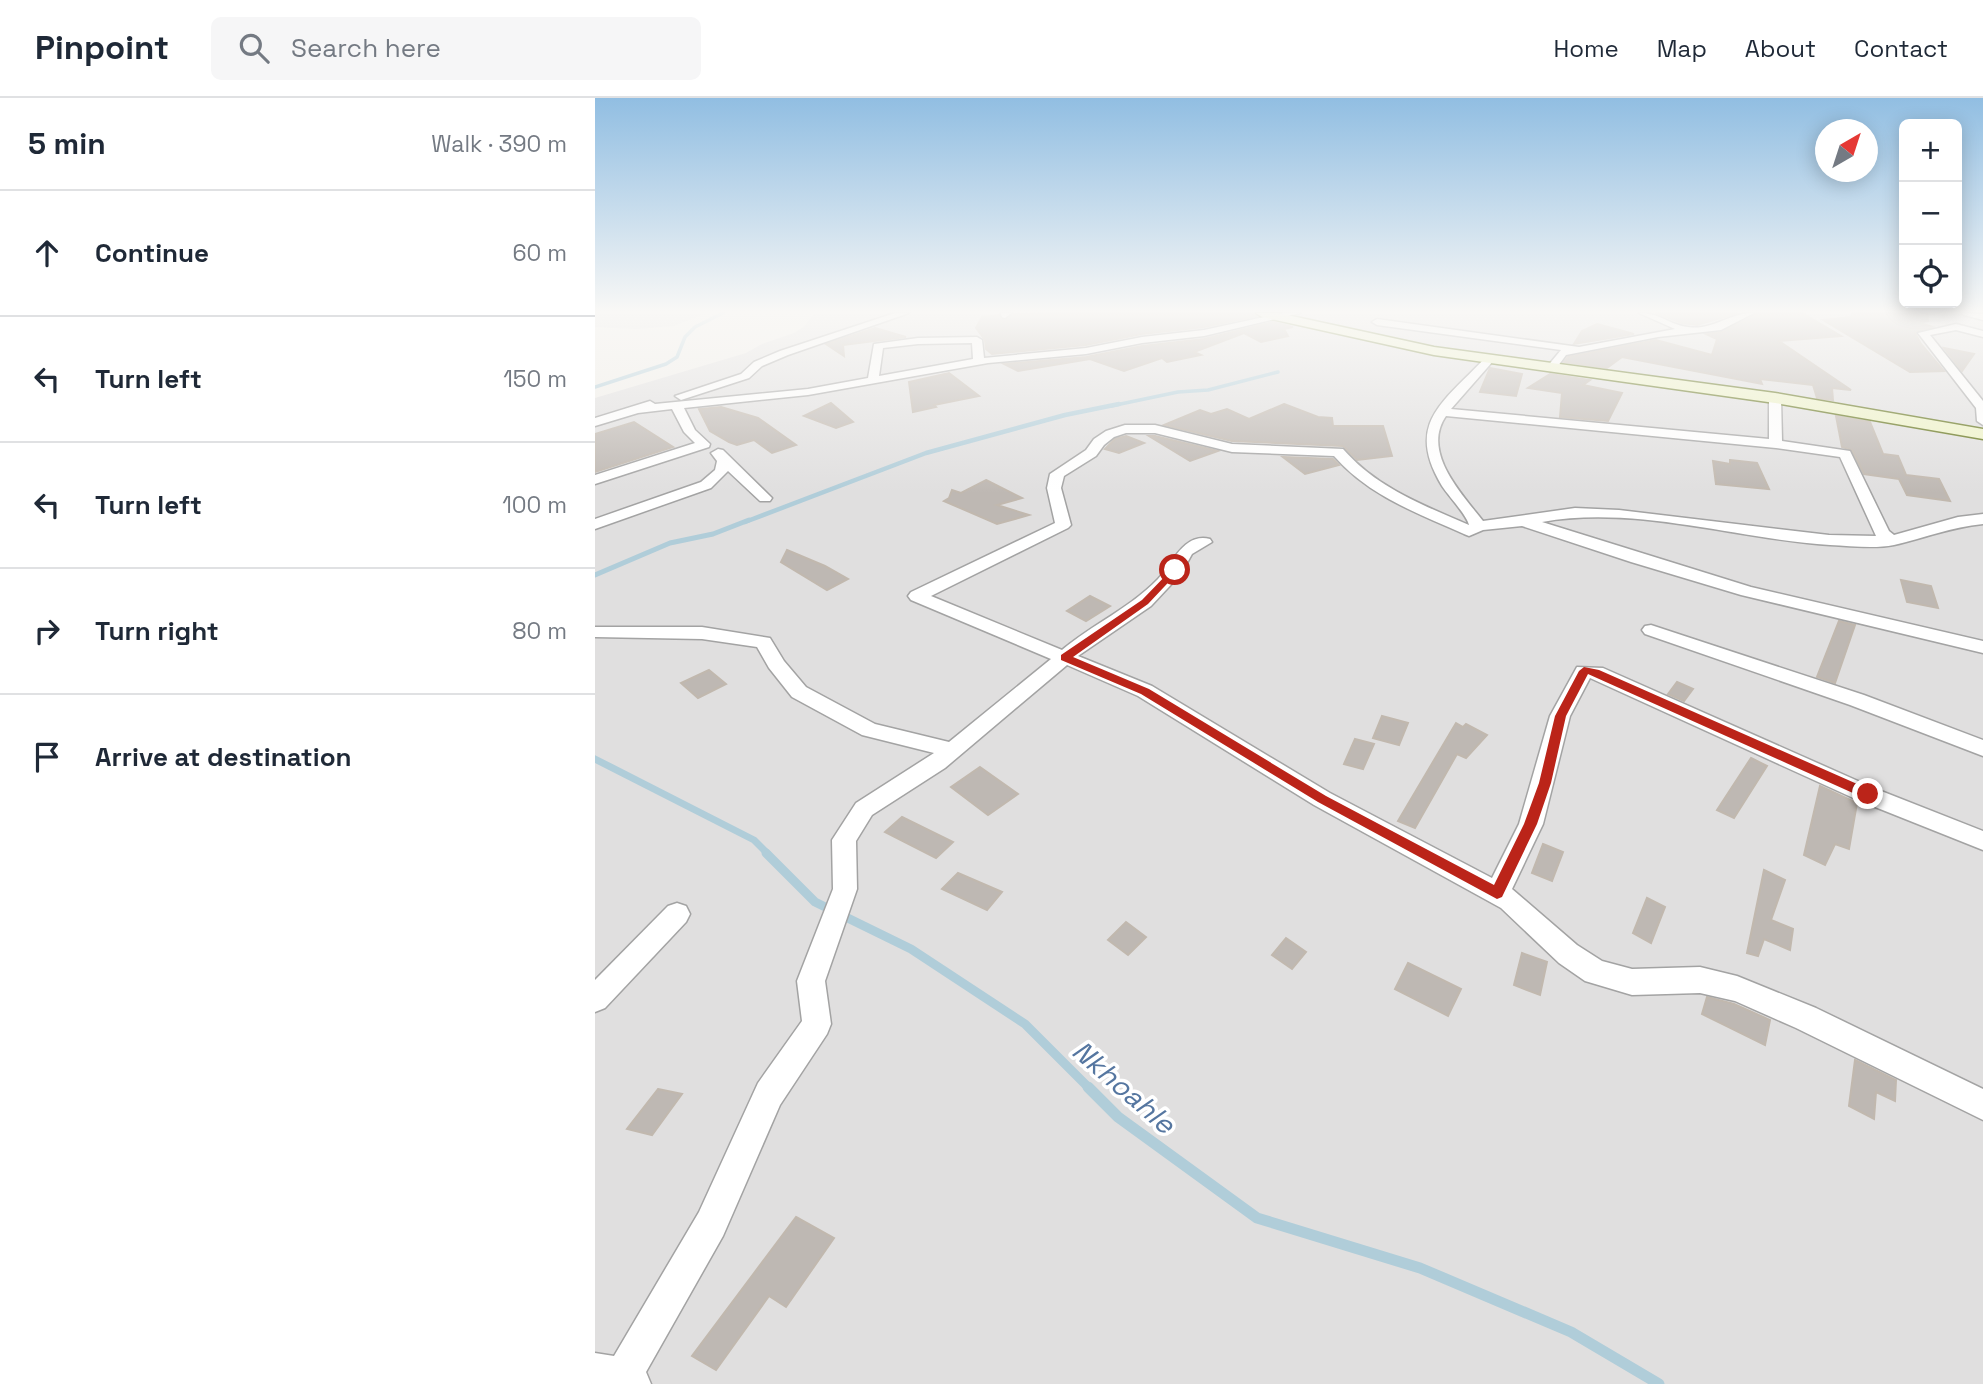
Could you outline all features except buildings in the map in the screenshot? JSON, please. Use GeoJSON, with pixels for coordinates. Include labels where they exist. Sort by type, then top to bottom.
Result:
{"type":"FeatureCollection","features":[{"type":"Feature","properties":{"kind":"street"},"geometry":{"type":"LineString","coordinates":[[595,422],[748,373]]}},
{"type":"Feature","properties":{"kind":"street"},"geometry":{"type":"LineString","coordinates":[[873,381],[874,373]]}},
{"type":"Feature","properties":{"kind":"street"},"geometry":{"type":"LineString","coordinates":[[638,409],[808,392],[918,373]]}},
{"type":"Feature","properties":{"kind":"street"},"geometry":{"type":"LineString","coordinates":[[1478,373],[1434,423],[1430,437],[1434,457],[1445,481],[1479,526]]}},
{"type":"Feature","properties":{"kind":"street"},"geometry":{"type":"LineString","coordinates":[[1588,373],[1775,398],[1983,434]]}},
{"type":"Feature","properties":{"kind":"street"},"geometry":{"type":"LineString","coordinates":[[1954,373],[1982,408],[1983,421]]}},
{"type":"Feature","properties":{"kind":"street"},"geometry":{"type":"LineString","coordinates":[[1775,398],[1776,444]]}},
{"type":"Feature","properties":{"kind":"street"},"geometry":{"type":"LineString","coordinates":[[595,524],[706,485],[721,471],[723,463],[719,453],[690,432],[675,405]]}},
{"type":"Feature","properties":{"kind":"street"},"geometry":{"type":"LineString","coordinates":[[1444,412],[1776,444],[1845,454],[1882,533],[1891,541]]}},
{"type":"Feature","properties":{"kind":"street"},"geometry":{"type":"LineString","coordinates":[[1983,519],[1958,522],[1891,541],[1829,540],[1619,514],[1574,512],[1479,526],[1469,531],[1389,493],[1353,471],[1338,452],[1232,448],[1155,429],[1125,429],[1110,434],[1099,442],[1091,453],[1057,474],[1054,488],[1063,525],[918,596],[1145,691],[1322,799],[1510,900],[1567,954],[1595,972],[1632,982],[1700,980],[1737,989],[1806,1018],[1983,1105]]}},
{"type":"Feature","properties":{"kind":"street"},"geometry":{"type":"LineString","coordinates":[[595,481],[704,444]]}},
{"type":"Feature","properties":{"kind":"street"},"geometry":{"type":"LineString","coordinates":[[723,463],[750,480],[765,498]]}},
{"type":"Feature","properties":{"kind":"street"},"geometry":{"type":"LineString","coordinates":[[1523,521],[1637,559],[1747,591],[1983,647]]}},
{"type":"Feature","properties":{"kind":"street"},"geometry":{"type":"LineString","coordinates":[[617,1377],[711,1224],[769,1094],[817,1024],[811,981],[845,889],[844,839],[863,809],[952,750],[1065,657],[1145,602],[1175,570],[1187,551],[1204,542]]}},
{"type":"Feature","properties":{"kind":"street"},"geometry":{"type":"LineString","coordinates":[[1651,630],[1857,700],[1983,748]]}},
{"type":"Feature","properties":{"kind":"street"},"geometry":{"type":"LineString","coordinates":[[595,632],[702,634],[764,642],[776,663],[799,691],[827,708],[869,730],[952,750]]}},
{"type":"Feature","properties":{"kind":"street"},"geometry":{"type":"LineString","coordinates":[[1497,893],[1531,824],[1545,783],[1560,716],[1584,671],[1596,672],[1868,794],[1983,841]]}},
{"type":"Feature","properties":{"kind":"street"},"geometry":{"type":"LineString","coordinates":[[595,999],[677,914]]}},
{"type":"Feature","properties":{"kind":"shaded area"},"geometry":{"type":"Polygon","coordinates":[[[679,373],[1558,373],[1748,399],[1983,440],[1983,1384],[595,1384],[595,398],[679,373]]]}},
{"type":"Feature","properties":{"kind":"shaded area"},"geometry":{"type":"Polygon","coordinates":[[[1602,373],[1983,373],[1983,431],[1602,373]]]}},
{"type":"Feature","properties":{"kind":"waterway"},"geometry":{"type":"LineString","coordinates":[[595,387],[638,373]]}},
{"type":"Feature","properties":{"kind":"waterway"},"geometry":{"type":"LineString","coordinates":[[1111,406],[1178,392],[1208,390],[1274,373]]}},
{"type":"Feature","properties":{"kind":"waterway"},"geometry":{"type":"LineString","coordinates":[[745,522],[926,453],[1065,415],[1119,404]]}},
{"type":"Feature","properties":{"kind":"waterway"},"geometry":{"type":"LineString","coordinates":[[595,575],[670,543],[713,534],[749,520]]}},
{"type":"Feature","properties":{"kind":"waterway","name":"Nkhoahle"},"geometry":{"type":"LineString","coordinates":[[595,759],[754,840],[768,854]]}},
{"type":"Feature","properties":{"kind":"waterway","name":"Nkhoahle"},"geometry":{"type":"LineString","coordinates":[[766,853],[815,902],[911,949],[1025,1024],[1118,1117],[1257,1218],[1420,1268],[1571,1332],[1659,1384]]}},
{"type":"Feature","properties":{"kind":"route"},"geometry":{"type":"LineString","coordinates":[[1175,570],[1145,602],[1065,657],[1145,691],[1322,799],[1497,893],[1531,824],[1545,783],[1552,742],[1560,716],[1584,671],[1596,672],[1868,794]]}}]}
